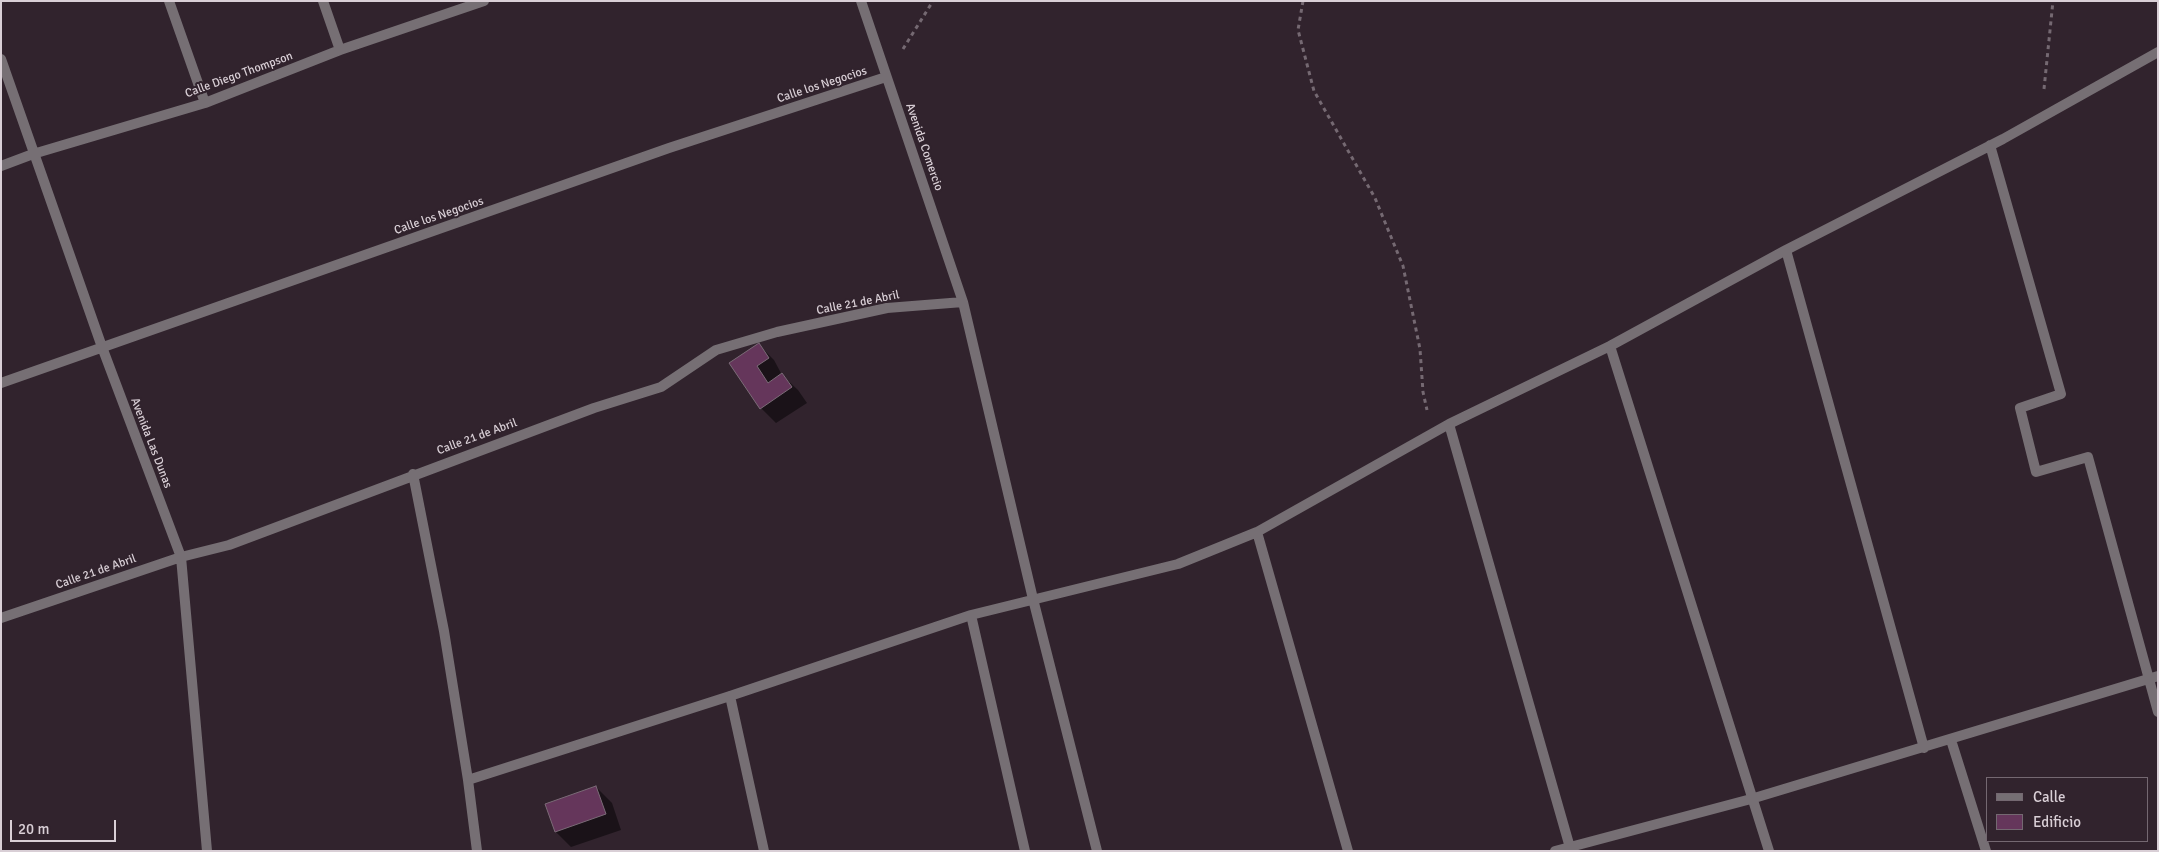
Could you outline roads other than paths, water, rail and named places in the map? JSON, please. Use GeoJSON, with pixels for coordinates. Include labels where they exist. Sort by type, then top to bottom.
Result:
{"type":"FeatureCollection","features":[{"type":"Feature","properties":{"kind":"street"},"geometry":{"type":"LineString","coordinates":[[169,1],[205,103]]}},
{"type":"Feature","properties":{"kind":"street"},"geometry":{"type":"LineString","coordinates":[[323,1],[340,50]]}},
{"type":"Feature","properties":{"kind":"street","name":"Calle Diego Thompson"},"geometry":{"type":"LineString","coordinates":[[1,166],[33,154],[205,103],[340,50],[484,1]]}},
{"type":"Feature","properties":{"kind":"street","name":"Avenida Comercio"},"geometry":{"type":"LineString","coordinates":[[861,1],[964,302],[1033,599],[1097,851]]}},
{"type":"Feature","properties":{"kind":"street"},"geometry":{"type":"LineString","coordinates":[[468,780],[730,696],[971,615],[1178,564],[1257,532],[1449,424],[1610,346],[1786,250],[1990,145],[2158,52]]}},
{"type":"Feature","properties":{"kind":"street","name":"Avenida Las Dunas"},"geometry":{"type":"LineString","coordinates":[[1,60],[102,347],[181,557],[207,851]]}},
{"type":"Feature","properties":{"kind":"street","name":"Calle los Negocios"},"geometry":{"type":"LineString","coordinates":[[1,383],[669,148],[886,77]]}},
{"type":"Feature","properties":{"kind":"street"},"geometry":{"type":"LineString","coordinates":[[1990,145],[2060,394],[2020,408],[2036,472],[2088,457],[2153,678],[2158,712]]}},
{"type":"Feature","properties":{"kind":"street"},"geometry":{"type":"LineString","coordinates":[[1786,250],[1924,748]]}},
{"type":"Feature","properties":{"kind":"street","name":"Calle 21 de Abril"},"geometry":{"type":"LineString","coordinates":[[1,618],[181,557],[229,545],[306,517],[413,474],[594,408],[660,387],[716,350],[776,332],[887,308],[964,302]]}},
{"type":"Feature","properties":{"kind":"street"},"geometry":{"type":"LineString","coordinates":[[1610,346],[1769,851]]}},
{"type":"Feature","properties":{"kind":"street"},"geometry":{"type":"LineString","coordinates":[[1449,424],[1571,848]]}},
{"type":"Feature","properties":{"kind":"street"},"geometry":{"type":"LineString","coordinates":[[413,474],[444,631],[468,780],[477,851]]}},
{"type":"Feature","properties":{"kind":"street"},"geometry":{"type":"LineString","coordinates":[[1257,532],[1348,851]]}},
{"type":"Feature","properties":{"kind":"street"},"geometry":{"type":"LineString","coordinates":[[971,615],[1025,851]]}},
{"type":"Feature","properties":{"kind":"street"},"geometry":{"type":"LineString","coordinates":[[1555,851],[1752,799],[2153,678]]}},
{"type":"Feature","properties":{"kind":"street"},"geometry":{"type":"LineString","coordinates":[[730,696],[764,851]]}},
{"type":"Feature","properties":{"kind":"street"},"geometry":{"type":"LineString","coordinates":[[1951,740],[1986,851]]}}]}
